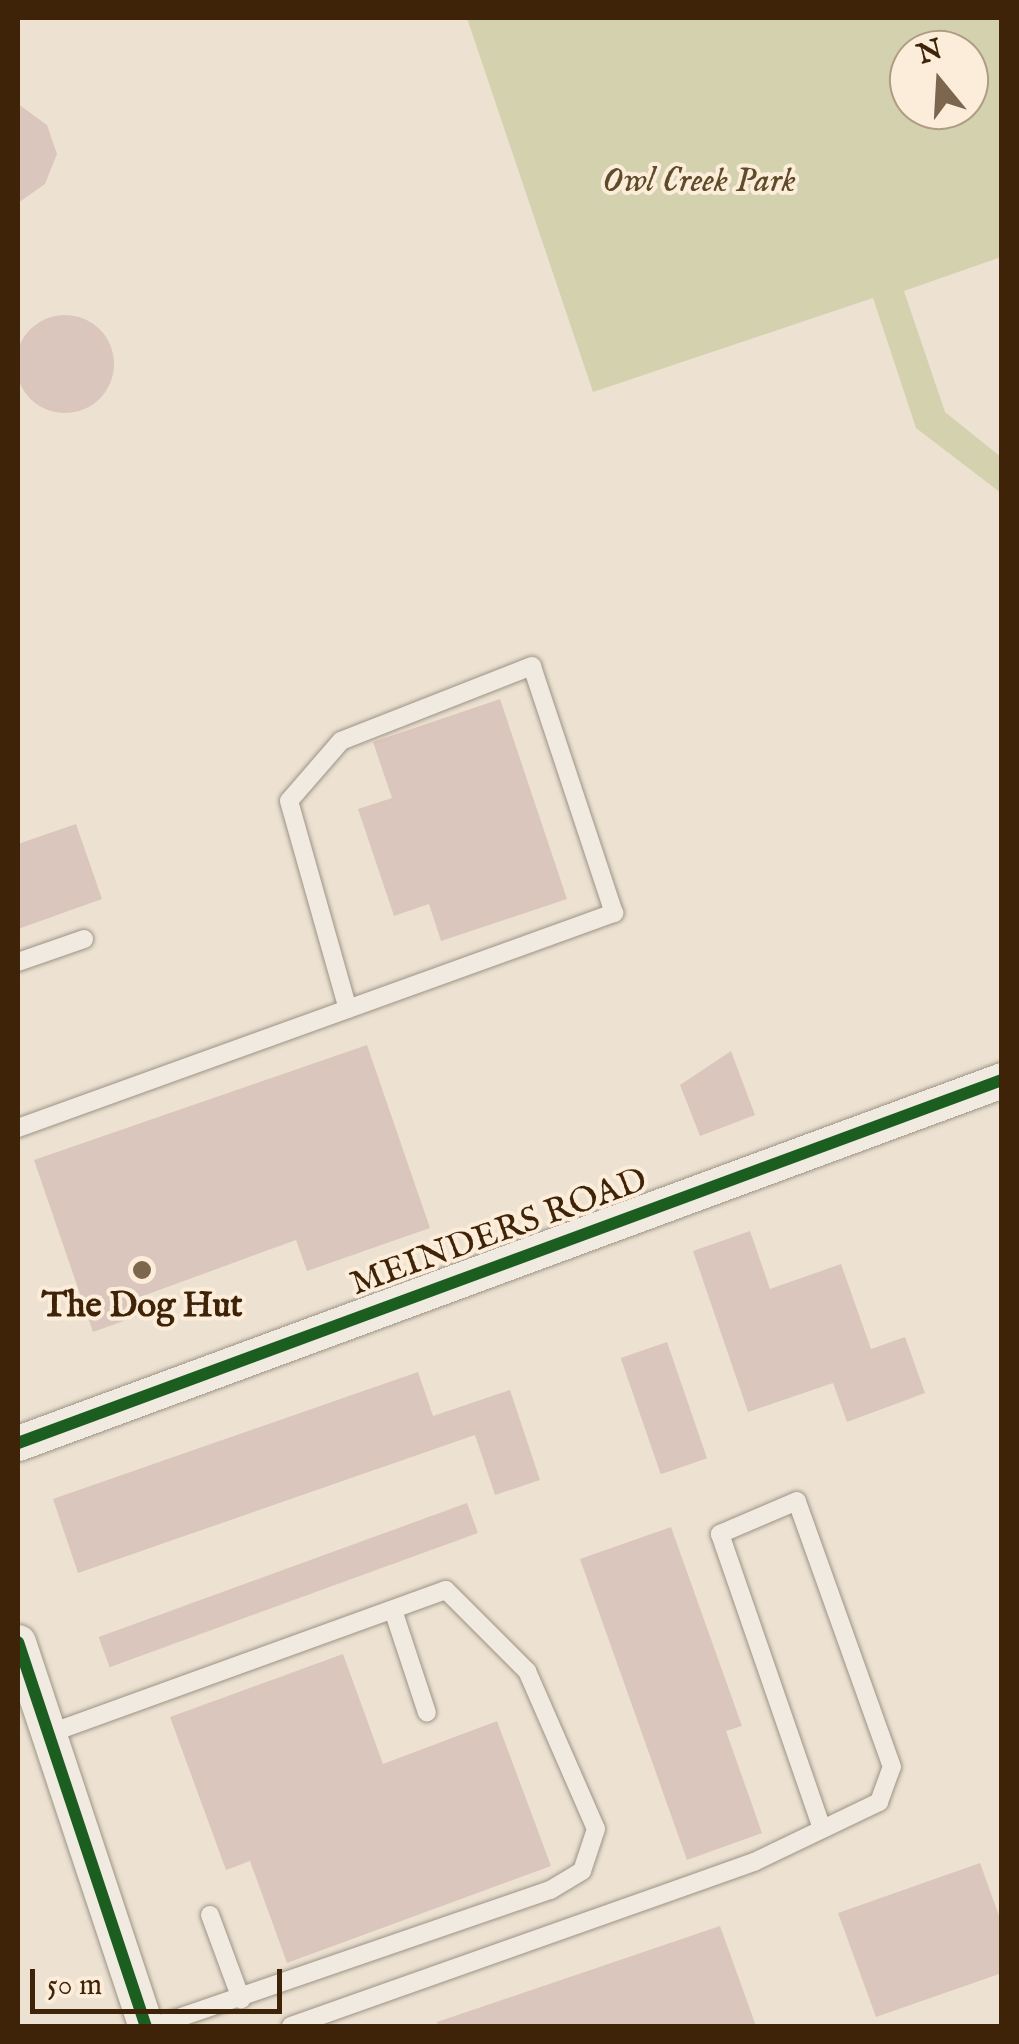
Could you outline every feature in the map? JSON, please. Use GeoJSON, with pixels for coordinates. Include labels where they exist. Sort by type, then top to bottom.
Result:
{"type":"FeatureCollection","features":[{"type":"Feature","properties":{"kind":"street","name":"MEINDERS ROAD"},"geometry":{"type":"LineString","coordinates":[[18,1443],[1002,1080]]}},
{"type":"Feature","properties":{"kind":"street"},"geometry":{"type":"LineString","coordinates":[[18,1642],[146,2026]]}},
{"type":"Feature","properties":{"kind":"lane"},"geometry":{"type":"LineString","coordinates":[[18,1128],[348,1009],[614,913],[532,666],[341,741],[289,801],[348,1009]]}},
{"type":"Feature","properties":{"kind":"lane"},"geometry":{"type":"LineString","coordinates":[[18,962],[84,939]]}},
{"type":"Feature","properties":{"kind":"lane"},"geometry":{"type":"LineString","coordinates":[[291,2026],[754,1862],[879,1802],[892,1767],[797,1501],[720,1534],[822,1828]]}},
{"type":"Feature","properties":{"kind":"lane"},"geometry":{"type":"LineString","coordinates":[[48,1734],[446,1590],[527,1671],[596,1830],[582,1871],[242,1999],[156,2026]]}},
{"type":"Feature","properties":{"kind":"lane"},"geometry":{"type":"LineString","coordinates":[[393,1610],[427,1713]]}},
{"type":"Feature","properties":{"kind":"lane"},"geometry":{"type":"LineString","coordinates":[[210,1915],[242,1999]]}},
{"type":"Feature","properties":{"kind":"green space","name":"Owl Creek Park"},"geometry":{"type":"Polygon","coordinates":[[[467,18],[1001,18],[1001,257],[904,291],[945,412],[1001,457],[1001,493],[916,428],[873,298],[593,392],[467,18]]]}},
{"type":"Feature","properties":{"kind":"building"},"geometry":{"type":"Polygon","coordinates":[[[18,104],[47,125],[57,154],[45,184],[18,203],[18,104]]]}},
{"type":"Feature","properties":{"kind":"building"},"geometry":{"type":"Polygon","coordinates":[[[65,315],[84,319],[100,329],[110,345],[114,364],[110,383],[100,399],[84,409],[65,413],[46,409],[30,399],[20,383],[16,364],[20,345],[30,329],[46,319],[65,315]]]}},
{"type":"Feature","properties":{"kind":"building"},"geometry":{"type":"Polygon","coordinates":[[[500,699],[567,899],[441,941],[429,904],[394,916],[358,809],[392,798],[373,742],[500,699]]]}},
{"type":"Feature","properties":{"kind":"building"},"geometry":{"type":"Polygon","coordinates":[[[76,824],[102,899],[18,929],[18,844],[76,824]]]}},
{"type":"Feature","properties":{"kind":"building"},"geometry":{"type":"Polygon","coordinates":[[[367,1045],[430,1228],[307,1271],[296,1240],[140,1297],[146,1313],[93,1332],[34,1160],[367,1045]]]}},
{"type":"Feature","properties":{"kind":"building"},"geometry":{"type":"Polygon","coordinates":[[[731,1051],[755,1115],[700,1136],[680,1085],[731,1051]]]}},
{"type":"Feature","properties":{"kind":"building"},"geometry":{"type":"Polygon","coordinates":[[[750,1231],[770,1289],[841,1264],[871,1349],[905,1337],[925,1393],[847,1422],[833,1383],[748,1412],[693,1251],[750,1231]]]}},
{"type":"Feature","properties":{"kind":"building"},"geometry":{"type":"Polygon","coordinates":[[[667,1342],[707,1458],[661,1474],[621,1358],[667,1342]]]}},
{"type":"Feature","properties":{"kind":"building"},"geometry":{"type":"Polygon","coordinates":[[[418,1372],[433,1416],[510,1390],[540,1480],[495,1495],[475,1435],[78,1573],[53,1499],[418,1372]]]}},
{"type":"Feature","properties":{"kind":"building"},"geometry":{"type":"Polygon","coordinates":[[[467,1503],[478,1533],[110,1667],[99,1637],[467,1503]]]}},
{"type":"Feature","properties":{"kind":"building"},"geometry":{"type":"Polygon","coordinates":[[[671,1527],[742,1726],[726,1731],[762,1833],[687,1860],[580,1559],[671,1527]]]}},
{"type":"Feature","properties":{"kind":"building"},"geometry":{"type":"Polygon","coordinates":[[[343,1654],[383,1764],[497,1721],[551,1866],[287,1963],[250,1861],[226,1870],[170,1717],[343,1654]]]}},
{"type":"Feature","properties":{"kind":"building"},"geometry":{"type":"Polygon","coordinates":[[[980,1863],[1002,1924],[1002,1973],[876,2017],[838,1913],[980,1863]]]}},
{"type":"Feature","properties":{"kind":"building"},"geometry":{"type":"Polygon","coordinates":[[[720,1926],[756,2026],[438,2026],[437,2022],[720,1926]]]}},
{"type":"Feature","properties":{"kind":"cycle path"},"geometry":{"type":"LineString","coordinates":[[18,1443],[1002,1080]]}},
{"type":"Feature","properties":{"kind":"cycle path"},"geometry":{"type":"LineString","coordinates":[[18,1642],[146,2026]]}},
{"type":"Feature","properties":{"kind":"place","name":"The Dog Hut"},"geometry":{"type":"Point","coordinates":[142,1270]}}]}
